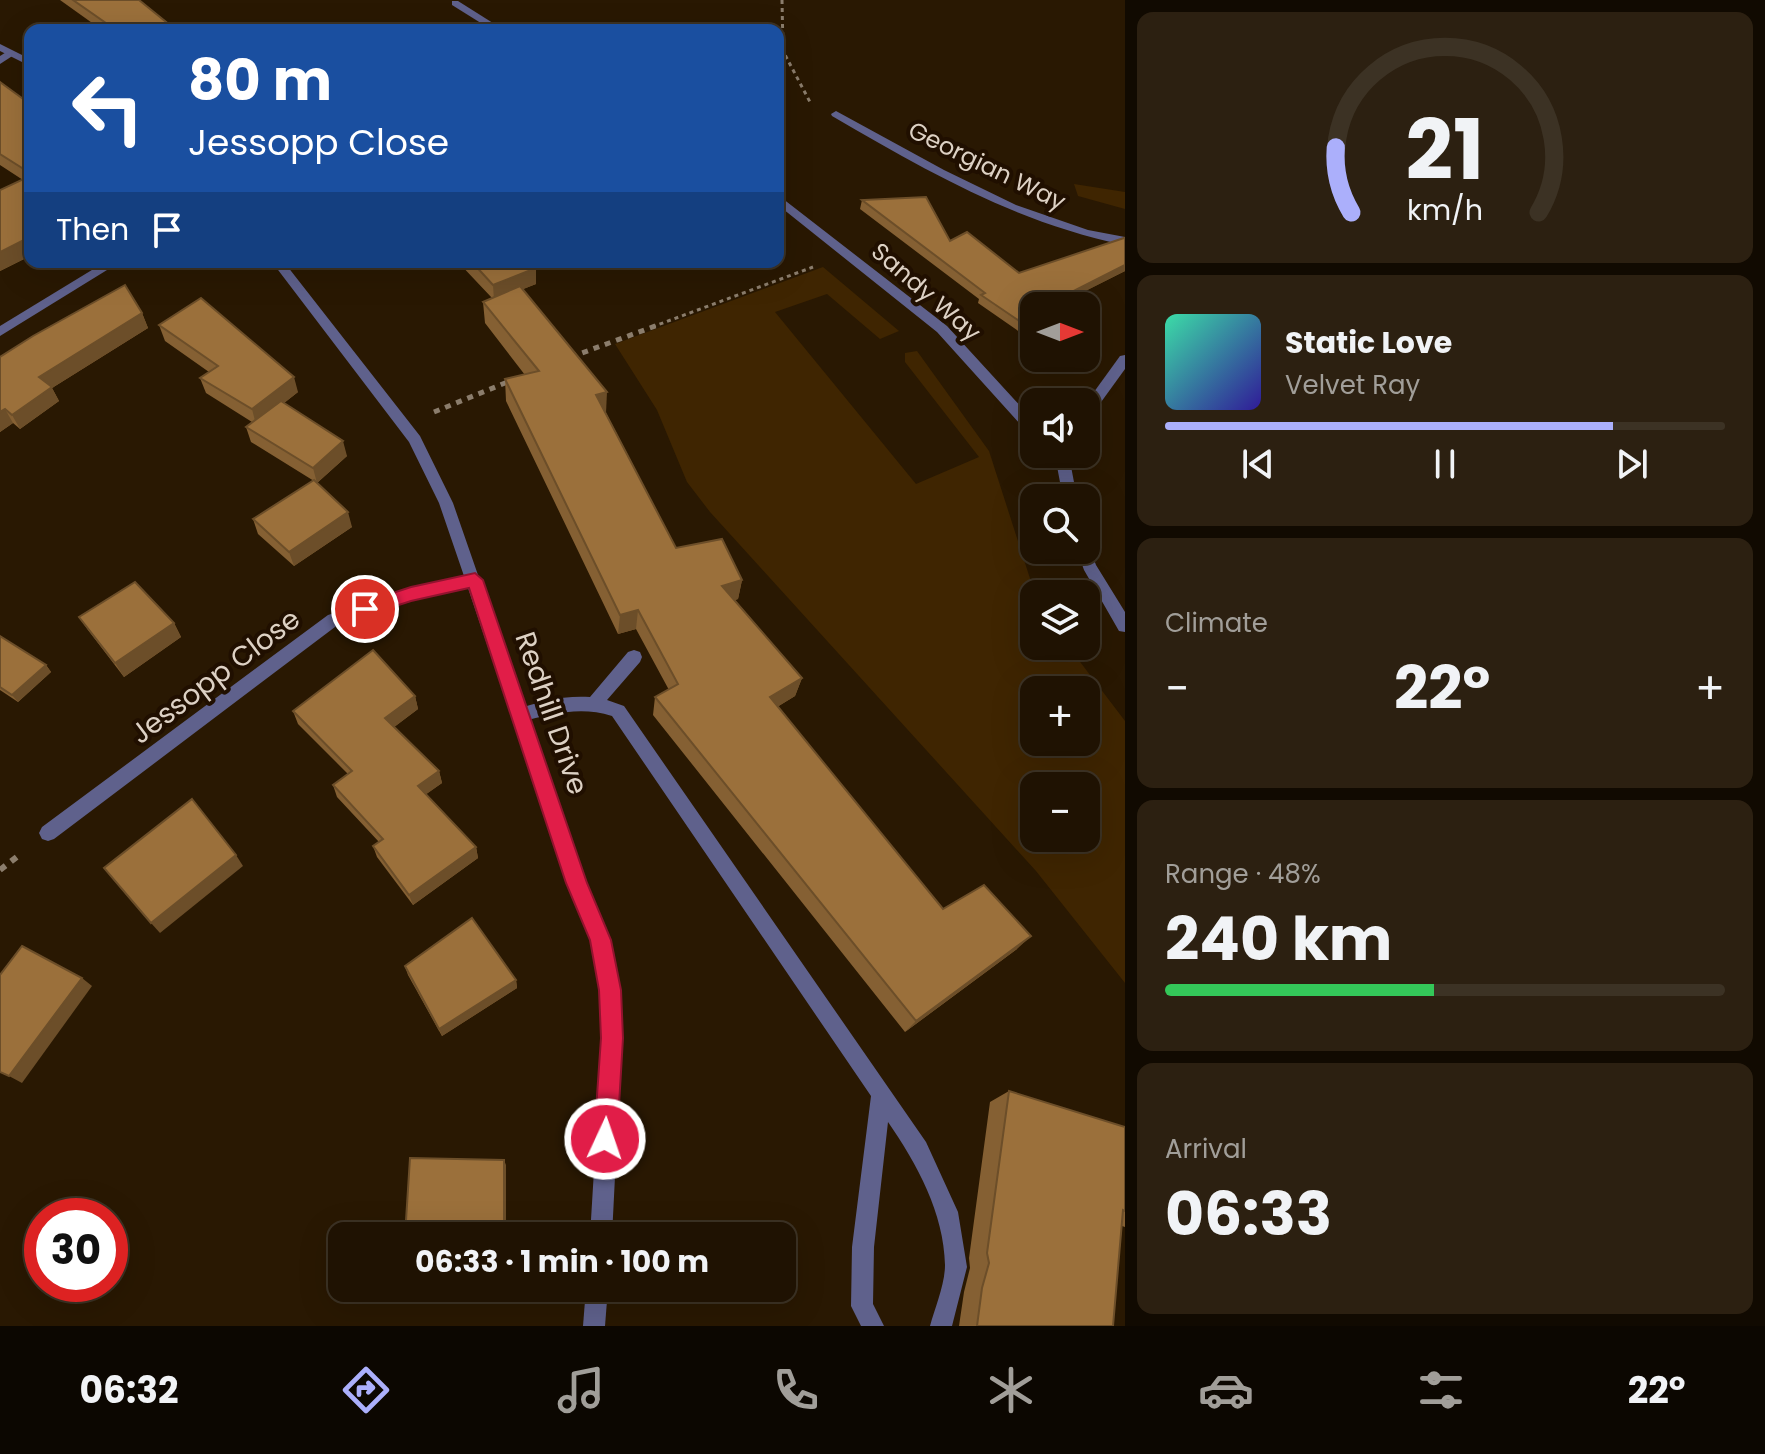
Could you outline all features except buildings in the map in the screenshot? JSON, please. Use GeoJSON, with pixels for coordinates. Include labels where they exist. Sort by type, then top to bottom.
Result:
{"type":"FeatureCollection","features":[{"type":"Feature","properties":{"kind":"street"},"geometry":{"type":"LineString","coordinates":[[455,3],[489,24]]}},
{"type":"Feature","properties":{"kind":"street"},"geometry":{"type":"LineString","coordinates":[[0,47],[24,60]]}},
{"type":"Feature","properties":{"kind":"street"},"geometry":{"type":"LineString","coordinates":[[0,61],[12,53]]}},
{"type":"Feature","properties":{"kind":"street","name":"Georgian Way"},"geometry":{"type":"LineString","coordinates":[[836,114],[949,177],[1022,211],[1057,226],[1125,241]]}},
{"type":"Feature","properties":{"kind":"street","name":"Sandy Way"},"geometry":{"type":"LineString","coordinates":[[784,204],[942,329],[1020,415]]}},
{"type":"Feature","properties":{"kind":"street"},"geometry":{"type":"LineString","coordinates":[[0,332],[104,268]]}},
{"type":"Feature","properties":{"kind":"street","name":"Redhill Drive"},"geometry":{"type":"LineString","coordinates":[[283,268],[404,424],[446,503],[577,883],[600,940],[610,990],[612,1038],[602,1222]]}},
{"type":"Feature","properties":{"kind":"street"},"geometry":{"type":"LineString","coordinates":[[1100,394],[1125,359]]}},
{"type":"Feature","properties":{"kind":"street"},"geometry":{"type":"LineString","coordinates":[[1088,564],[1125,626]]}},
{"type":"Feature","properties":{"kind":"street","name":"Jessopp Close"},"geometry":{"type":"LineString","coordinates":[[48,833],[334,619],[411,594],[475,580]]}},
{"type":"Feature","properties":{"kind":"street"},"geometry":{"type":"LineString","coordinates":[[595,702],[634,657]]}},
{"type":"Feature","properties":{"kind":"street"},"geometry":{"type":"LineString","coordinates":[[520,715],[575,701],[595,702],[618,711],[919,1149],[947,1212],[956,1267],[941,1326]]}},
{"type":"Feature","properties":{"kind":"street"},"geometry":{"type":"LineString","coordinates":[[873,1326],[862,1306],[863,1247],[881,1096]]}},
{"type":"Feature","properties":{"kind":"street"},"geometry":{"type":"LineString","coordinates":[[594,1326],[596,1302]]}},
{"type":"Feature","properties":{"kind":"path"},"geometry":{"type":"LineString","coordinates":[[782,0],[782,24]]}},
{"type":"Feature","properties":{"kind":"path"},"geometry":{"type":"LineString","coordinates":[[784,53],[813,107],[836,114]]}},
{"type":"Feature","properties":{"kind":"path"},"geometry":{"type":"LineString","coordinates":[[570,358],[847,254]]}},
{"type":"Feature","properties":{"kind":"path"},"geometry":{"type":"LineString","coordinates":[[404,424],[513,380]]}},
{"type":"Feature","properties":{"kind":"shaded area"},"geometry":{"type":"Polygon","coordinates":[[[1074,184],[1125,192],[1125,209],[1078,196],[1074,184]]]}},
{"type":"Feature","properties":{"kind":"shaded area"},"geometry":{"type":"Polygon","coordinates":[[[823,267],[899,331],[880,339],[827,294],[775,312],[916,484],[979,457],[905,362],[905,353],[917,351],[989,451],[1020,547],[1020,564],[1025,564],[1030,580],[1020,580],[1020,660],[1079,660],[1091,676],[1020,676],[1020,756],[1100,756],[1100,688],[1125,721],[1125,983],[1036,871],[710,512],[687,482],[657,410],[615,344],[823,267]]]}},
{"type":"Feature","properties":{"kind":"route"},"geometry":{"type":"LineString","coordinates":[[365,609],[411,594],[475,580],[577,883],[600,940],[610,990],[612,1038],[605,1139]]}}]}
